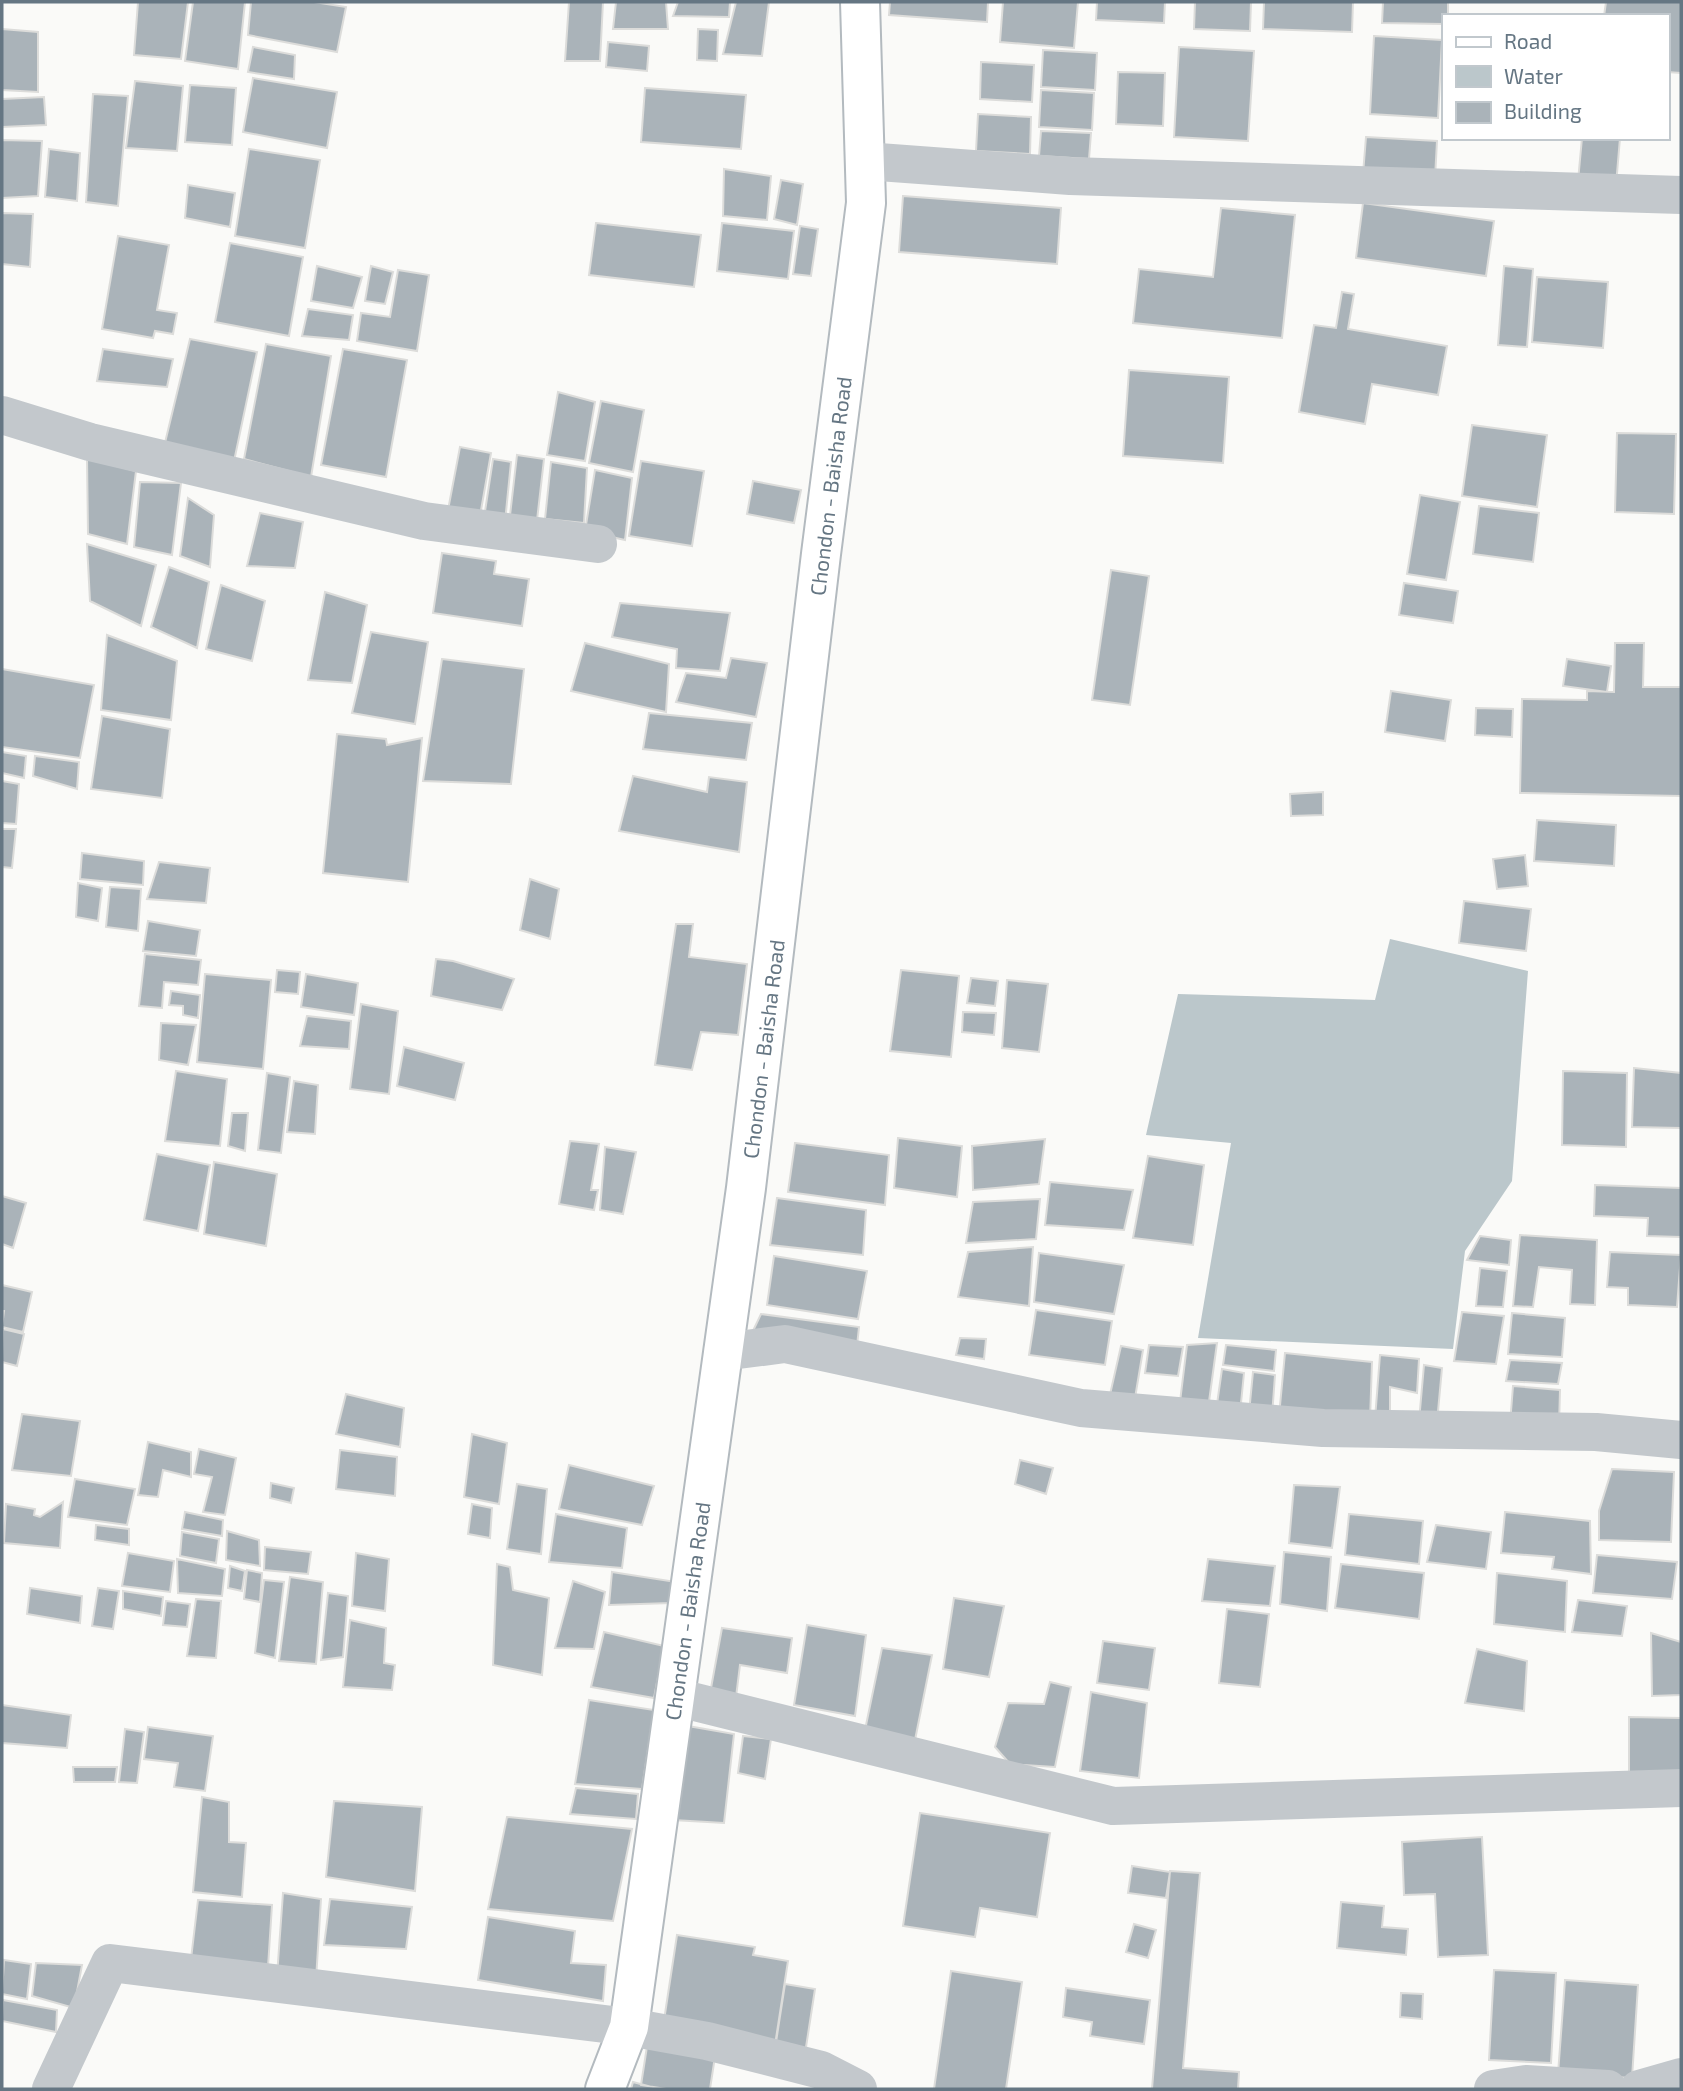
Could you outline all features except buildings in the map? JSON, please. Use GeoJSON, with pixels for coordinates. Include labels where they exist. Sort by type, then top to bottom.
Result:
{"type":"FeatureCollection","features":[{"type":"Feature","properties":{"kind":"main road","name":"Chondon - Baisha Road"},"geometry":{"type":"LineString","coordinates":[[606,2089],[629,2027],[748,1174],[866,203],[860,2]]}},
{"type":"Feature","properties":{"kind":"street"},"geometry":{"type":"LineString","coordinates":[[865,161],[1070,176],[1681,195]]}},
{"type":"Feature","properties":{"kind":"street"},"geometry":{"type":"LineString","coordinates":[[2,415],[90,442],[424,521],[598,544]]}},
{"type":"Feature","properties":{"kind":"street"},"geometry":{"type":"LineString","coordinates":[[723,1352],[785,1344],[1081,1408],[1323,1428],[1596,1432],[1681,1440]]}},
{"type":"Feature","properties":{"kind":"street"},"geometry":{"type":"LineString","coordinates":[[675,1698],[1113,1806],[1681,1788]]}},
{"type":"Feature","properties":{"kind":"street"},"geometry":{"type":"LineString","coordinates":[[51,2089],[110,1963],[629,2027],[707,2041],[821,2070],[858,2089]]}},
{"type":"Feature","properties":{"kind":"street"},"geometry":{"type":"LineString","coordinates":[[1639,2089],[1681,2077]]}},
{"type":"Feature","properties":{"kind":"street"},"geometry":{"type":"LineString","coordinates":[[1493,2089],[1526,2084],[1608,2089]]}},
{"type":"Feature","properties":{"kind":"water"},"geometry":{"type":"Polygon","coordinates":[[[1390,939],[1528,971],[1512,1181],[1465,1251],[1453,1349],[1198,1338],[1231,1143],[1146,1135],[1178,994],[1375,1000],[1390,939]]]}}]}
